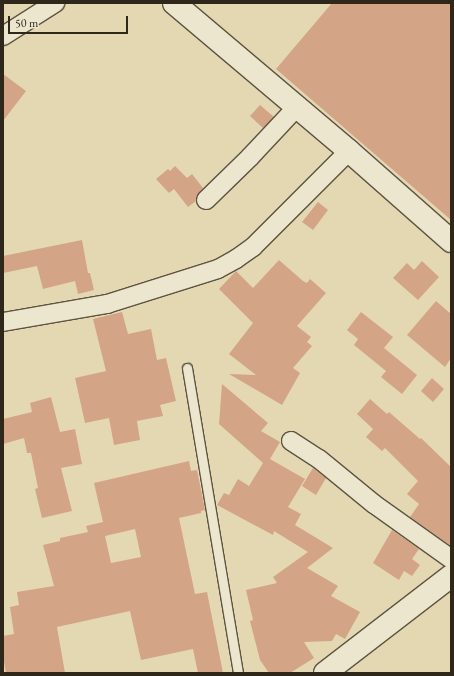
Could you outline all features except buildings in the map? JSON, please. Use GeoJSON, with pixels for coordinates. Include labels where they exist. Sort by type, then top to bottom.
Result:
{"type":"FeatureCollection","features":[{"type":"Feature","properties":{"kind":"main road"},"geometry":{"type":"LineString","coordinates":[[174,3],[349,151],[451,241]]}},
{"type":"Feature","properties":{"kind":"main road"},"geometry":{"type":"LineString","coordinates":[[325,673],[451,576]]}},
{"type":"Feature","properties":{"kind":"street"},"geometry":{"type":"LineString","coordinates":[[3,36],[55,3]]}},
{"type":"Feature","properties":{"kind":"street"},"geometry":{"type":"LineString","coordinates":[[206,200],[250,157],[297,107]]}},
{"type":"Feature","properties":{"kind":"street"},"geometry":{"type":"LineString","coordinates":[[3,322],[107,304],[218,269],[253,247],[349,151]]}},
{"type":"Feature","properties":{"kind":"street"},"geometry":{"type":"LineString","coordinates":[[291,441],[319,459],[374,504],[451,559]]}},
{"type":"Feature","properties":{"kind":"lane"},"geometry":{"type":"LineString","coordinates":[[187,368],[238,673]]}}]}
